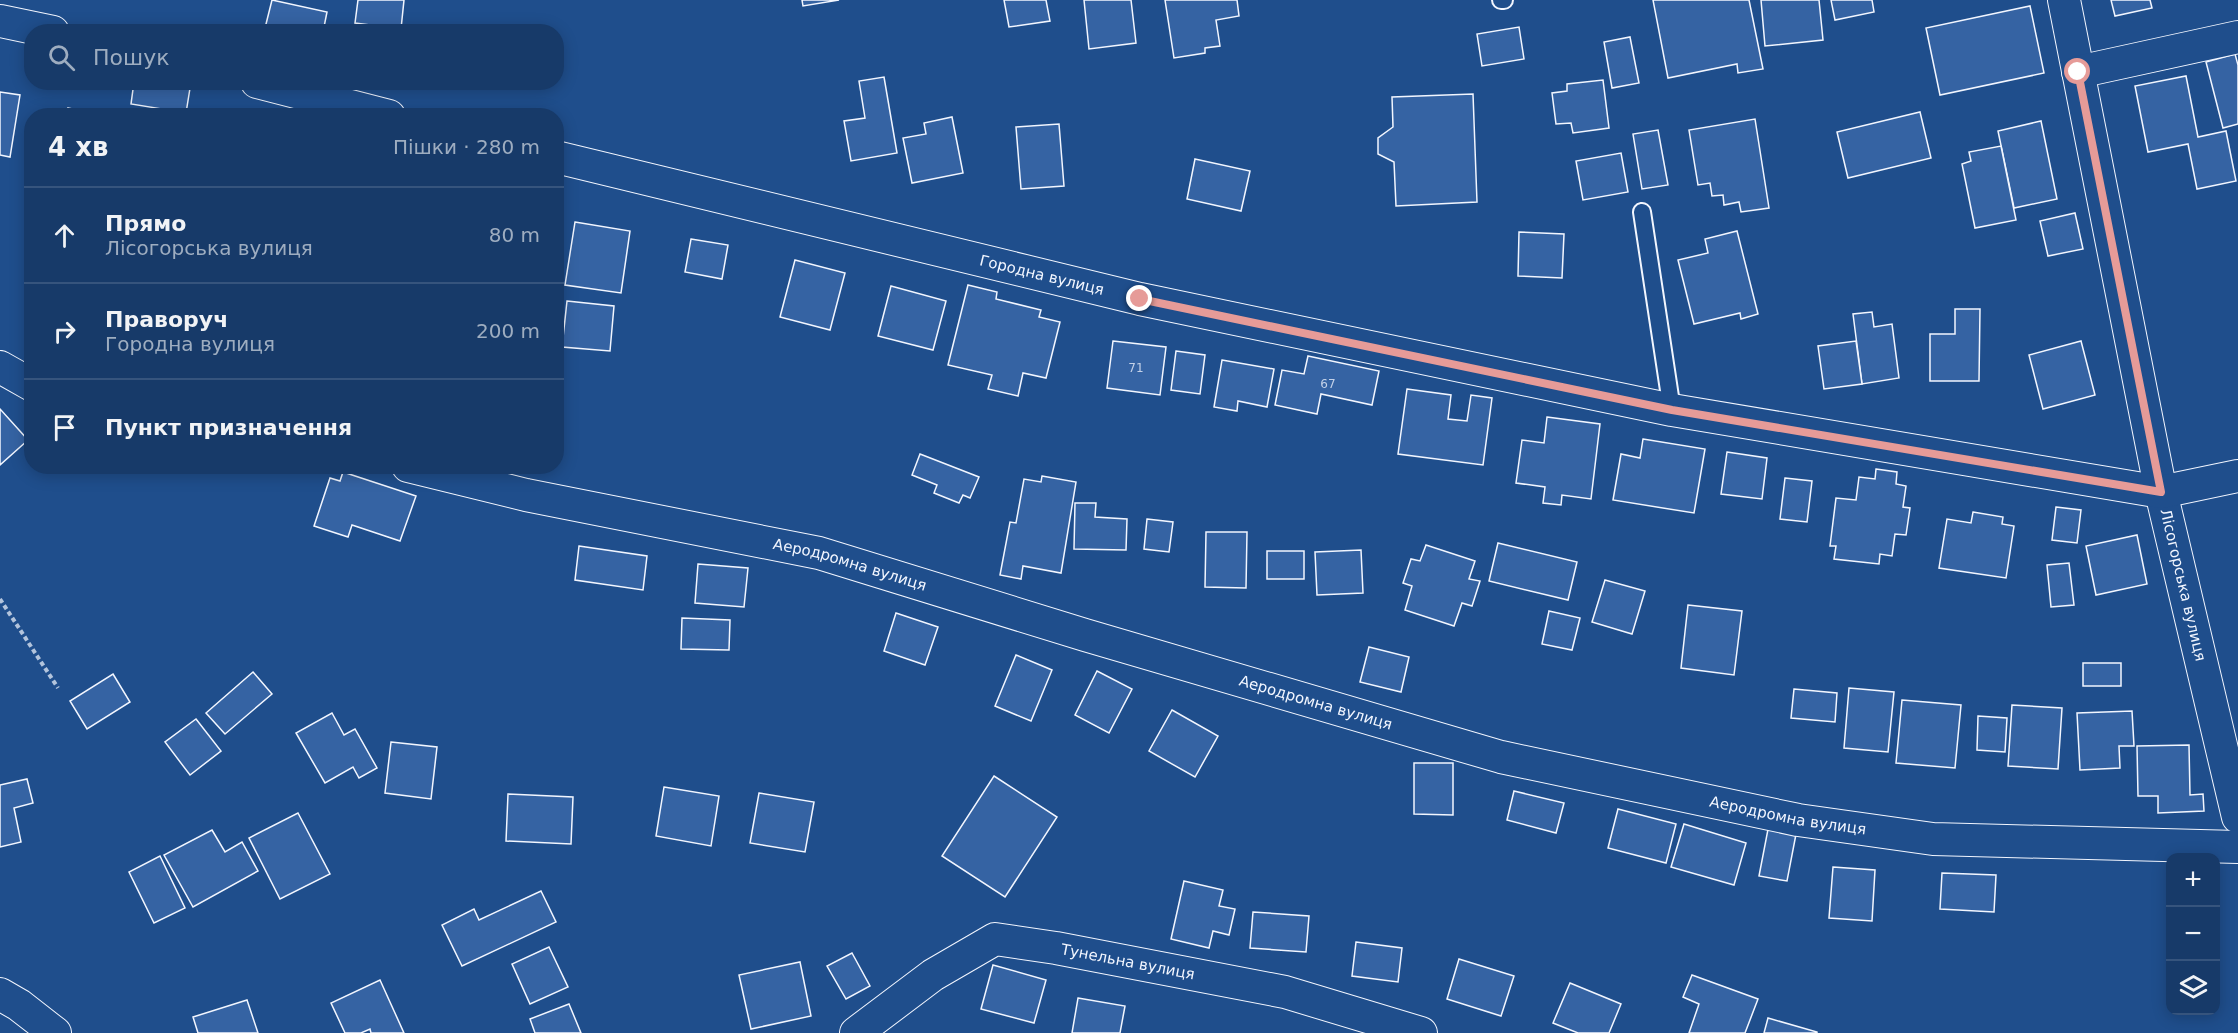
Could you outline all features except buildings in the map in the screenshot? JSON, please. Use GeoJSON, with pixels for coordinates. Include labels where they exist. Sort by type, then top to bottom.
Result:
{"type":"FeatureCollection","features":[{"type":"Feature","properties":{"kind":"street","name":"Лісогорська вулиця"},"geometry":{"type":"LineString","coordinates":[[2064,0],[2161,492],[2238,817]]}},
{"type":"Feature","properties":{"kind":"street"},"geometry":{"type":"LineString","coordinates":[[0,21],[24,26]]}},
{"type":"Feature","properties":{"kind":"street"},"geometry":{"type":"LineString","coordinates":[[2078,72],[2238,37]]}},
{"type":"Feature","properties":{"kind":"street"},"geometry":{"type":"LineString","coordinates":[[288,90],[358,108]]}},
{"type":"Feature","properties":{"kind":"street","name":"Городна вулиця"},"geometry":{"type":"LineString","coordinates":[[564,159],[1140,299],[1672,410],[2161,492],[2238,476]]}},
{"type":"Feature","properties":{"kind":"street"},"geometry":{"type":"LineString","coordinates":[[0,367],[24,380]]}},
{"type":"Feature","properties":{"kind":"street","name":"Аеродромна вулиця"},"geometry":{"type":"LineString","coordinates":[[441,474],[526,495],[819,553],[1085,635],[1501,757],[1797,820],[1933,839],[2238,846]]}},
{"type":"Feature","properties":{"kind":"street","name":"Тунельна вулиця"},"geometry":{"type":"LineString","coordinates":[[855,1033],[933,975],[995,939],[1056,948],[1286,992],[1421,1033]]}},
{"type":"Feature","properties":{"kind":"street"},"geometry":{"type":"LineString","coordinates":[[0,994],[19,1005],[55,1033]]}},
{"type":"Feature","properties":{"kind":"lane"},"geometry":{"type":"LineString","coordinates":[[1642,212],[1672,410]]}},
{"type":"Feature","properties":{"kind":"path"},"geometry":{"type":"LineString","coordinates":[[0,599],[58,688]]}},
{"type":"Feature","properties":{"kind":"route"},"geometry":{"type":"LineString","coordinates":[[1140,299],[1672,410],[2161,492],[2078,72]]}}]}
